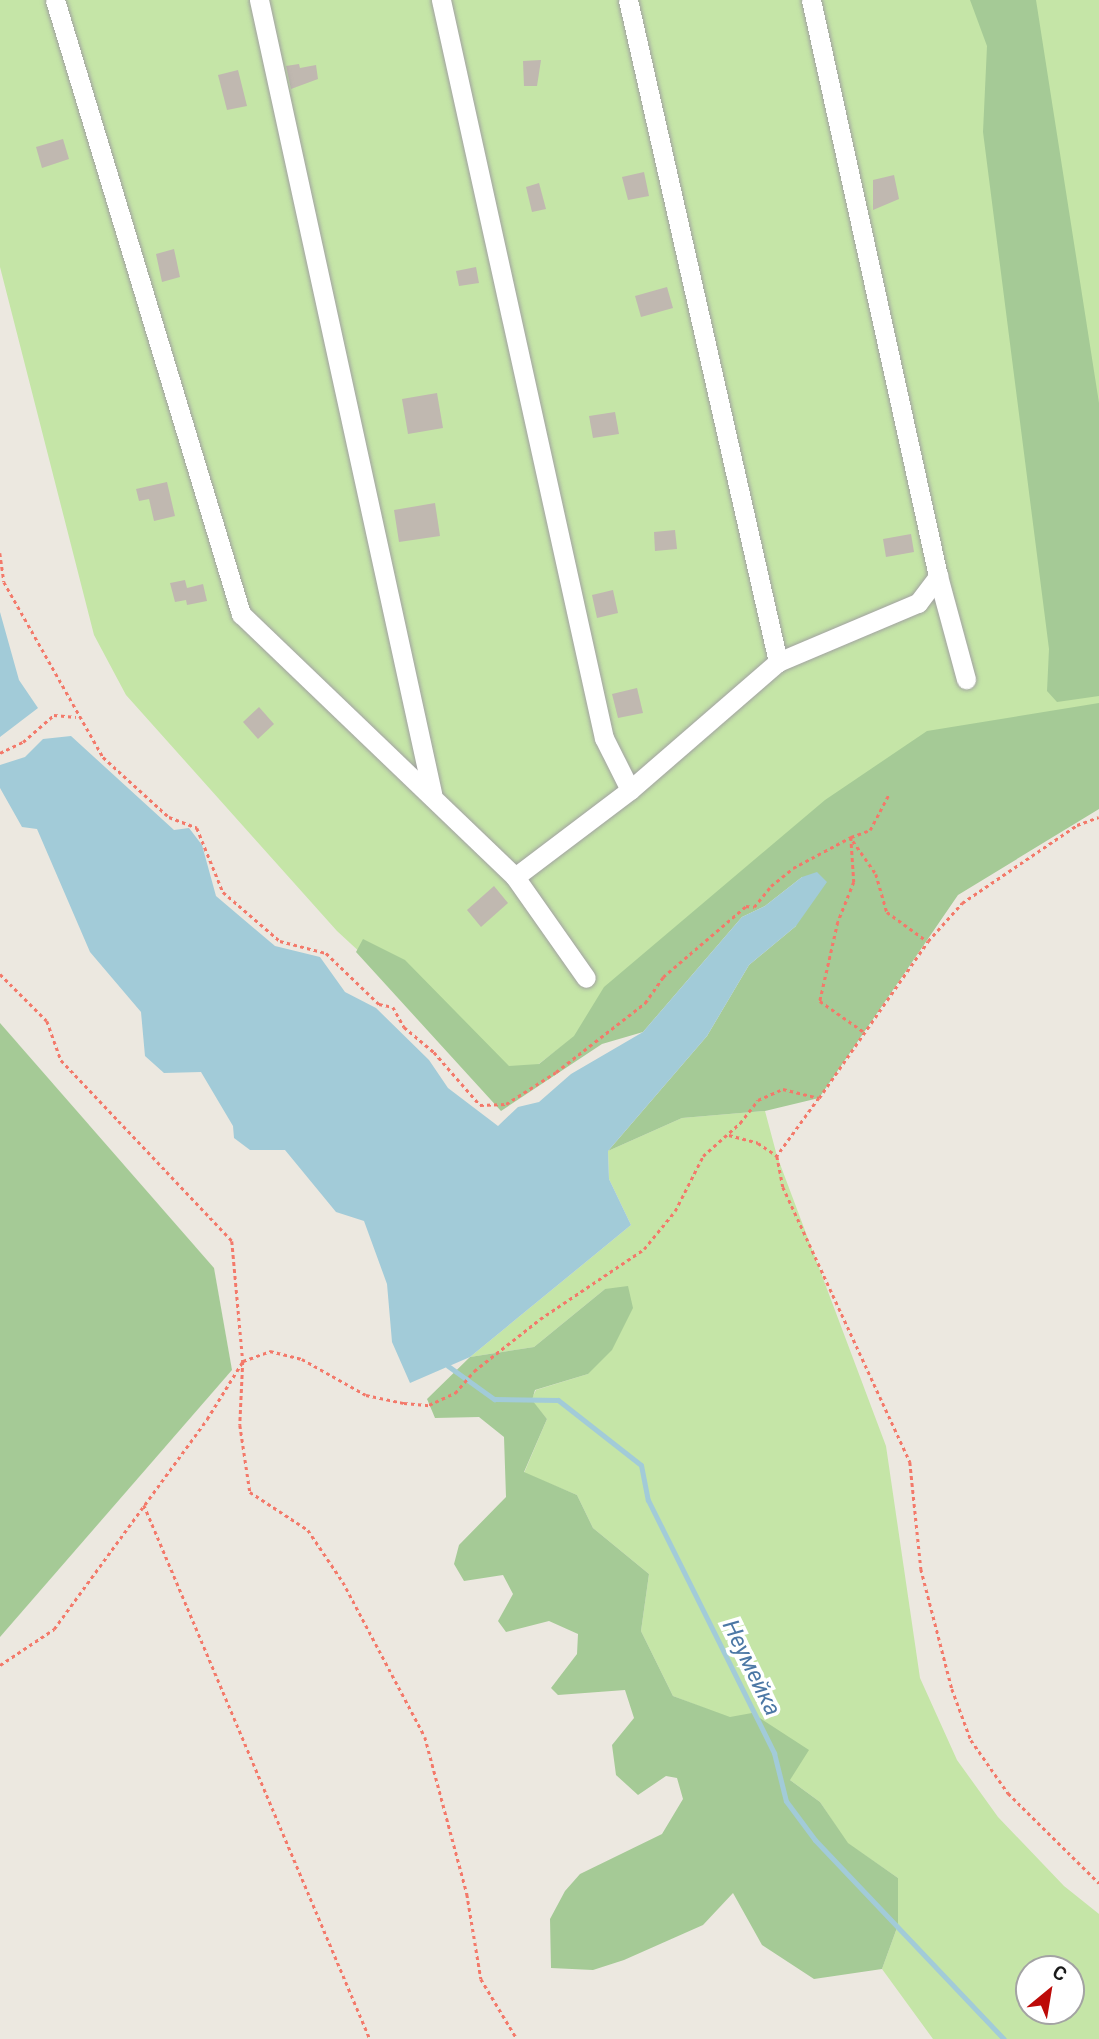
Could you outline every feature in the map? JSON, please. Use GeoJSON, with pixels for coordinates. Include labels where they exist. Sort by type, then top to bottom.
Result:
{"type":"FeatureCollection","features":[{"type":"Feature","properties":{"kind":"street"},"geometry":{"type":"LineString","coordinates":[[55,0],[241,614],[432,793],[515,877],[586,978]]}},
{"type":"Feature","properties":{"kind":"street"},"geometry":{"type":"LineString","coordinates":[[259,0],[432,793]]}},
{"type":"Feature","properties":{"kind":"street"},"geometry":{"type":"LineString","coordinates":[[441,0],[604,737],[630,790]]}},
{"type":"Feature","properties":{"kind":"street"},"geometry":{"type":"LineString","coordinates":[[628,0],[778,662]]}},
{"type":"Feature","properties":{"kind":"street"},"geometry":{"type":"LineString","coordinates":[[811,0],[938,576],[966,679]]}},
{"type":"Feature","properties":{"kind":"street"},"geometry":{"type":"LineString","coordinates":[[515,877],[630,790],[778,662],[918,603],[938,576]]}},
{"type":"Feature","properties":{"kind":"path"},"geometry":{"type":"LineString","coordinates":[[0,553],[4,582],[76,717],[103,757],[169,817],[197,828],[223,891],[281,941],[326,953],[379,1004],[393,1007],[404,1027],[434,1052],[463,1091],[480,1104],[506,1104],[556,1072],[645,1003],[663,977],[746,906],[754,907],[778,880],[870,830],[888,794]]}},
{"type":"Feature","properties":{"kind":"path"},"geometry":{"type":"LineString","coordinates":[[0,753],[23,743],[54,715],[76,717]]}},
{"type":"Feature","properties":{"kind":"path"},"geometry":{"type":"LineString","coordinates":[[777,1156],[928,941],[962,903],[1077,825],[1099,817]]}},
{"type":"Feature","properties":{"kind":"path"},"geometry":{"type":"LineString","coordinates":[[852,839],[876,874],[887,912],[928,941]]}},
{"type":"Feature","properties":{"kind":"path"},"geometry":{"type":"LineString","coordinates":[[852,839],[854,882],[838,922],[820,1001],[864,1032]]}},
{"type":"Feature","properties":{"kind":"path"},"geometry":{"type":"LineString","coordinates":[[0,974],[47,1021],[61,1060],[232,1241],[243,1361],[240,1424],[250,1492],[308,1530],[343,1582],[425,1737],[467,1894],[481,1979],[517,2039]]}},
{"type":"Feature","properties":{"kind":"path"},"geometry":{"type":"LineString","coordinates":[[0,1665],[54,1629],[243,1361],[270,1351],[302,1359],[366,1395],[429,1405],[455,1393],[474,1371],[540,1319],[644,1249],[675,1211],[704,1156],[728,1135],[758,1100],[783,1089],[819,1098]]}},
{"type":"Feature","properties":{"kind":"path"},"geometry":{"type":"LineString","coordinates":[[728,1135],[758,1143],[777,1156],[783,1187],[910,1462],[921,1569],[935,1630],[971,1740],[1008,1793],[1099,1883]]}},
{"type":"Feature","properties":{"kind":"path"},"geometry":{"type":"LineString","coordinates":[[144,1505],[370,2039]]}},
{"type":"Feature","properties":{"kind":"green space"},"geometry":{"type":"Polygon","coordinates":[[[0,0],[1099,0],[1099,724],[919,755],[681,956],[507,1088],[337,931],[126,695],[94,635],[0,267],[0,0]]]}},
{"type":"Feature","properties":{"kind":"green space"},"geometry":{"type":"Polygon","coordinates":[[[970,0],[1036,0],[1099,403],[1099,696],[1057,702],[1047,691],[1049,649],[983,132],[987,46],[970,0]]]}},
{"type":"Feature","properties":{"kind":"green space"},"geometry":{"type":"Polygon","coordinates":[[[1099,703],[1099,809],[958,895],[819,1098],[765,1111],[682,1118],[608,1151],[707,1036],[749,965],[796,926],[802,877],[765,906],[742,917],[643,1032],[602,1044],[501,1111],[356,952],[363,939],[405,960],[509,1066],[539,1064],[574,1036],[604,987],[825,800],[927,731],[1099,703]]]}},
{"type":"Feature","properties":{"kind":"green space"},"geometry":{"type":"Polygon","coordinates":[[[0,1023],[214,1268],[232,1370],[0,1637],[0,1023]]]}},
{"type":"Feature","properties":{"kind":"green space"},"geometry":{"type":"Polygon","coordinates":[[[765,1111],[777,1156],[886,1446],[920,1678],[957,1760],[998,1817],[1064,1886],[1099,1914],[1099,2039],[933,2039],[882,1969],[898,1925],[898,1878],[847,1843],[820,1802],[790,1780],[730,1718],[673,1696],[641,1631],[649,1574],[593,1528],[577,1495],[524,1473],[547,1419],[531,1400],[536,1390],[588,1374],[605,1289],[534,1347],[470,1357],[631,1225],[609,1179],[608,1151],[682,1118],[765,1111]]]}},
{"type":"Feature","properties":{"kind":"green space"},"geometry":{"type":"Polygon","coordinates":[[[628,1286],[633,1308],[612,1350],[588,1374],[535,1390],[532,1400],[547,1419],[524,1472],[577,1495],[593,1528],[649,1574],[641,1631],[673,1696],[730,1717],[752,1713],[809,1750],[790,1780],[820,1802],[848,1843],[898,1878],[898,1925],[882,1969],[814,1979],[762,1945],[733,1893],[703,1925],[624,1960],[593,1970],[551,1968],[550,1919],[565,1891],[580,1874],[662,1834],[683,1799],[677,1778],[666,1776],[638,1795],[616,1775],[612,1745],[634,1718],[625,1690],[558,1695],[551,1688],[577,1654],[578,1634],[549,1621],[506,1632],[498,1621],[513,1594],[503,1575],[464,1581],[454,1564],[459,1545],[506,1497],[504,1437],[479,1417],[435,1418],[427,1399],[470,1357],[534,1347],[605,1289],[628,1286]]]}},
{"type":"Feature","properties":{"kind":"water"},"geometry":{"type":"Polygon","coordinates":[[[0,612],[19,680],[38,708],[0,737],[0,612]]]}},
{"type":"Feature","properties":{"kind":"water"},"geometry":{"type":"Polygon","coordinates":[[[71,736],[174,830],[189,828],[202,845],[216,896],[275,946],[320,957],[345,992],[376,1008],[429,1060],[448,1088],[498,1126],[518,1107],[539,1102],[571,1074],[643,1032],[742,917],[765,906],[802,877],[817,872],[827,882],[796,926],[749,965],[707,1036],[608,1151],[609,1179],[631,1225],[470,1357],[410,1383],[392,1342],[387,1284],[364,1221],[336,1212],[285,1150],[250,1150],[234,1138],[233,1126],[201,1072],[164,1073],[145,1056],[141,1012],[90,952],[37,829],[22,827],[0,788],[0,765],[25,757],[43,739],[71,736]]]}},
{"type":"Feature","properties":{"kind":"building"},"geometry":{"type":"Polygon","coordinates":[[[541,60],[537,86],[524,86],[523,61],[541,60]]]}},
{"type":"Feature","properties":{"kind":"building"},"geometry":{"type":"Polygon","coordinates":[[[299,64],[300,68],[316,65],[318,79],[291,89],[286,66],[299,64]]]}},
{"type":"Feature","properties":{"kind":"building"},"geometry":{"type":"Polygon","coordinates":[[[238,70],[247,106],[227,110],[218,75],[238,70]]]}},
{"type":"Feature","properties":{"kind":"building"},"geometry":{"type":"Polygon","coordinates":[[[63,139],[69,159],[42,168],[36,147],[63,139]]]}},
{"type":"Feature","properties":{"kind":"building"},"geometry":{"type":"Polygon","coordinates":[[[644,172],[649,196],[628,200],[622,177],[644,172]]]}},
{"type":"Feature","properties":{"kind":"building"},"geometry":{"type":"Polygon","coordinates":[[[894,175],[899,199],[873,210],[873,180],[894,175]]]}},
{"type":"Feature","properties":{"kind":"building"},"geometry":{"type":"Polygon","coordinates":[[[539,183],[546,209],[532,212],[526,187],[539,183]]]}},
{"type":"Feature","properties":{"kind":"building"},"geometry":{"type":"Polygon","coordinates":[[[174,249],[180,277],[162,282],[156,254],[174,249]]]}},
{"type":"Feature","properties":{"kind":"building"},"geometry":{"type":"Polygon","coordinates":[[[476,267],[479,283],[459,286],[456,271],[476,267]]]}},
{"type":"Feature","properties":{"kind":"building"},"geometry":{"type":"Polygon","coordinates":[[[667,287],[673,308],[641,317],[635,296],[667,287]]]}},
{"type":"Feature","properties":{"kind":"building"},"geometry":{"type":"Polygon","coordinates":[[[437,393],[443,428],[408,434],[402,399],[437,393]]]}},
{"type":"Feature","properties":{"kind":"building"},"geometry":{"type":"Polygon","coordinates":[[[615,412],[619,434],[593,438],[589,416],[615,412]]]}},
{"type":"Feature","properties":{"kind":"building"},"geometry":{"type":"Polygon","coordinates":[[[167,482],[175,516],[154,521],[149,499],[139,501],[136,489],[167,482]]]}},
{"type":"Feature","properties":{"kind":"building"},"geometry":{"type":"Polygon","coordinates":[[[435,503],[440,536],[399,542],[394,510],[435,503]]]}},
{"type":"Feature","properties":{"kind":"building"},"geometry":{"type":"Polygon","coordinates":[[[675,530],[677,549],[655,551],[654,532],[675,530]]]}},
{"type":"Feature","properties":{"kind":"building"},"geometry":{"type":"Polygon","coordinates":[[[911,534],[914,552],[886,557],[883,539],[911,534]]]}},
{"type":"Feature","properties":{"kind":"building"},"geometry":{"type":"Polygon","coordinates":[[[185,580],[187,588],[203,584],[207,601],[187,605],[186,600],[175,602],[170,583],[185,580]]]}},
{"type":"Feature","properties":{"kind":"building"},"geometry":{"type":"Polygon","coordinates":[[[613,590],[618,613],[597,618],[592,595],[613,590]]]}},
{"type":"Feature","properties":{"kind":"building"},"geometry":{"type":"Polygon","coordinates":[[[637,688],[643,713],[618,718],[612,694],[637,688]]]}},
{"type":"Feature","properties":{"kind":"building"},"geometry":{"type":"Polygon","coordinates":[[[259,707],[274,724],[258,739],[243,722],[259,707]]]}},
{"type":"Feature","properties":{"kind":"building"},"geometry":{"type":"Polygon","coordinates":[[[494,886],[508,903],[481,927],[467,910],[494,886]]]}},
{"type":"Feature","properties":{"kind":"waterway","name":"Неумейка"},"geometry":{"type":"LineString","coordinates":[[448,1366],[494,1399],[558,1400],[641,1465],[648,1500],[774,1753],[786,1801],[815,1840],[1004,2039]]}}]}
